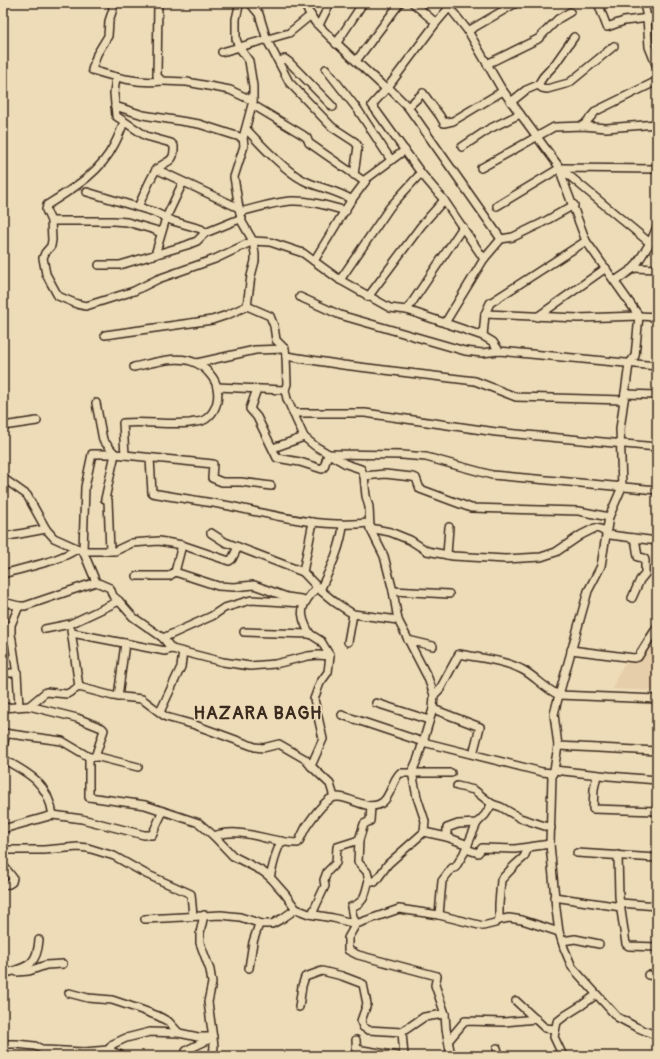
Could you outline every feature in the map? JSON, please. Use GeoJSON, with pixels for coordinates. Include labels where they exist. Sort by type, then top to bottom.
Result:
{"type":"FeatureCollection","features":[{"type":"Feature","properties":{"kind":"street"},"geometry":{"type":"LineString","coordinates":[[112,3],[113,9],[109,21],[108,36],[97,54],[92,70],[116,77],[154,82],[188,82],[230,90],[307,138],[309,143],[365,182]]}},
{"type":"Feature","properties":{"kind":"street"},"geometry":{"type":"LineString","coordinates":[[158,3],[157,76],[162,81]]}},
{"type":"Feature","properties":{"kind":"street"},"geometry":{"type":"LineString","coordinates":[[236,3],[239,6],[236,19],[236,39],[239,47],[249,61],[253,103],[243,138],[244,146],[234,177],[240,213],[253,241],[255,261],[246,306]]}},
{"type":"Feature","properties":{"kind":"street"},"geometry":{"type":"LineString","coordinates":[[250,3],[259,14],[267,40],[289,82],[332,127],[355,142],[358,146],[354,175]]}},
{"type":"Feature","properties":{"kind":"street"},"geometry":{"type":"LineString","coordinates":[[303,3],[319,25],[336,44],[408,106],[501,239]]}},
{"type":"Feature","properties":{"kind":"street"},"geometry":{"type":"LineString","coordinates":[[319,25],[330,3]]}},
{"type":"Feature","properties":{"kind":"street"},"geometry":{"type":"LineString","coordinates":[[336,44],[364,3]]}},
{"type":"Feature","properties":{"kind":"street"},"geometry":{"type":"LineString","coordinates":[[356,61],[400,3]]}},
{"type":"Feature","properties":{"kind":"street"},"geometry":{"type":"LineString","coordinates":[[413,3],[436,23]]}},
{"type":"Feature","properties":{"kind":"street"},"geometry":{"type":"LineString","coordinates":[[468,31],[507,5],[516,3]]}},
{"type":"Feature","properties":{"kind":"street"},"geometry":{"type":"LineString","coordinates":[[598,3],[607,27],[624,21],[657,17]]}},
{"type":"Feature","properties":{"kind":"street"},"geometry":{"type":"LineString","coordinates":[[644,3],[649,47],[657,67]]}},
{"type":"Feature","properties":{"kind":"street"},"geometry":{"type":"LineString","coordinates":[[484,259],[444,200],[421,173],[372,105],[387,88],[450,4],[468,31],[503,91],[560,168],[650,242]]}},
{"type":"Feature","properties":{"kind":"street"},"geometry":{"type":"LineString","coordinates":[[487,64],[538,39],[558,19],[570,12]]}},
{"type":"Feature","properties":{"kind":"street"},"geometry":{"type":"LineString","coordinates":[[222,52],[289,33],[311,15]]}},
{"type":"Feature","properties":{"kind":"street"},"geometry":{"type":"LineString","coordinates":[[511,102],[526,90],[538,85],[543,76],[555,64],[574,37]]}},
{"type":"Feature","properties":{"kind":"street"},"geometry":{"type":"LineString","coordinates":[[538,85],[547,89],[569,83],[614,46]]}},
{"type":"Feature","properties":{"kind":"street"},"geometry":{"type":"LineString","coordinates":[[278,61],[285,59],[310,82],[333,107]]}},
{"type":"Feature","properties":{"kind":"street"},"geometry":{"type":"LineString","coordinates":[[326,69],[358,110],[391,160]]}},
{"type":"Feature","properties":{"kind":"street"},"geometry":{"type":"LineString","coordinates":[[116,77],[116,116],[146,136],[171,143],[174,146],[174,154],[171,160],[156,170],[138,207]]}},
{"type":"Feature","properties":{"kind":"street"},"geometry":{"type":"LineString","coordinates":[[583,126],[596,111],[657,81]]}},
{"type":"Feature","properties":{"kind":"street"},"geometry":{"type":"LineString","coordinates":[[408,106],[423,93],[444,123],[447,124],[503,91]]}},
{"type":"Feature","properties":{"kind":"street"},"geometry":{"type":"LineString","coordinates":[[115,106],[143,115],[199,124],[243,138]]}},
{"type":"Feature","properties":{"kind":"street"},"geometry":{"type":"LineString","coordinates":[[462,147],[489,129],[520,114]]}},
{"type":"Feature","properties":{"kind":"street"},"geometry":{"type":"LineString","coordinates":[[124,122],[114,146],[102,164],[81,183],[47,205],[46,210],[51,221],[52,240],[51,246],[43,258],[46,274],[58,296],[68,301],[86,306],[134,291],[158,279],[215,259],[253,241],[270,242],[303,253],[340,280],[390,308],[407,310],[483,336],[493,342],[499,351]]}},
{"type":"Feature","properties":{"kind":"street"},"geometry":{"type":"LineString","coordinates":[[481,168],[554,127],[583,126],[606,128],[657,124]]}},
{"type":"Feature","properties":{"kind":"street"},"geometry":{"type":"LineString","coordinates":[[246,130],[270,154],[295,175],[303,180],[336,192],[352,200]]}},
{"type":"Feature","properties":{"kind":"street"},"geometry":{"type":"LineString","coordinates":[[314,261],[366,179],[405,150]]}},
{"type":"Feature","properties":{"kind":"street"},"geometry":{"type":"LineString","coordinates":[[560,168],[563,180],[574,205],[586,241],[639,316],[635,356],[629,364],[620,429],[622,487],[609,517],[600,566],[588,591],[554,714],[558,746],[553,771],[550,844],[554,897],[559,932],[572,967],[617,1017],[655,1035],[657,1039]]}},
{"type":"Feature","properties":{"kind":"street"},"geometry":{"type":"LineString","coordinates":[[497,206],[560,168],[657,169]]}},
{"type":"Feature","properties":{"kind":"street"},"geometry":{"type":"LineString","coordinates":[[156,170],[183,182],[240,213]]}},
{"type":"Feature","properties":{"kind":"street"},"geometry":{"type":"LineString","coordinates":[[340,280],[390,207],[421,173]]}},
{"type":"Feature","properties":{"kind":"street"},"geometry":{"type":"LineString","coordinates":[[155,255],[166,218],[183,182]]}},
{"type":"Feature","properties":{"kind":"street"},"geometry":{"type":"LineString","coordinates":[[87,192],[154,212],[166,218],[201,229],[206,233]]}},
{"type":"Feature","properties":{"kind":"street"},"geometry":{"type":"LineString","coordinates":[[368,297],[421,226],[444,200]]}},
{"type":"Feature","properties":{"kind":"street"},"geometry":{"type":"LineString","coordinates":[[98,265],[120,265],[197,241],[206,233],[240,213],[271,204],[292,201],[320,204],[346,211]]}},
{"type":"Feature","properties":{"kind":"street"},"geometry":{"type":"LineString","coordinates":[[445,323],[484,259],[501,239],[513,236],[540,224],[574,205]]}},
{"type":"Feature","properties":{"kind":"street"},"geometry":{"type":"LineString","coordinates":[[51,221],[127,222],[161,233]]}},
{"type":"Feature","properties":{"kind":"street"},"geometry":{"type":"LineString","coordinates":[[407,310],[463,227]]}},
{"type":"Feature","properties":{"kind":"street"},"geometry":{"type":"LineString","coordinates":[[615,281],[634,268],[650,242],[657,227]]}},
{"type":"Feature","properties":{"kind":"street"},"geometry":{"type":"LineString","coordinates":[[483,336],[485,314],[490,302],[586,241]]}},
{"type":"Feature","properties":{"kind":"street"},"geometry":{"type":"LineString","coordinates":[[537,317],[606,268]]}},
{"type":"Feature","properties":{"kind":"street"},"geometry":{"type":"LineString","coordinates":[[634,268],[657,269]]}},
{"type":"Feature","properties":{"kind":"street"},"geometry":{"type":"LineString","coordinates":[[300,297],[340,315],[465,351],[482,353],[499,351],[657,366]]}},
{"type":"Feature","properties":{"kind":"street"},"geometry":{"type":"LineString","coordinates":[[105,335],[212,320],[227,316],[246,306]]}},
{"type":"Feature","properties":{"kind":"street"},"geometry":{"type":"LineString","coordinates":[[246,306],[270,316],[274,326],[276,340],[285,349],[287,384],[285,390],[293,413],[304,437],[328,454],[346,464],[361,469],[364,476],[366,496],[369,507],[370,526],[384,556],[393,591],[398,620],[428,678],[434,695],[433,709],[418,758],[412,772],[417,797],[425,821],[424,832],[388,864],[379,879],[375,882],[369,880]]}},
{"type":"Feature","properties":{"kind":"street"},"geometry":{"type":"LineString","coordinates":[[485,314],[578,318],[639,316],[657,317]]}},
{"type":"Feature","properties":{"kind":"street"},"geometry":{"type":"LineString","coordinates":[[134,367],[174,358],[197,363],[255,350],[285,349]]}},
{"type":"Feature","properties":{"kind":"street"},"geometry":{"type":"LineString","coordinates":[[286,356],[343,366],[475,381],[516,397],[625,397],[657,395]]}},
{"type":"Feature","properties":{"kind":"street"},"geometry":{"type":"LineString","coordinates":[[125,455],[122,423],[176,424],[200,422],[211,416],[215,408],[218,394],[217,387],[209,373],[197,363]]}},
{"type":"Feature","properties":{"kind":"street"},"geometry":{"type":"LineString","coordinates":[[217,387],[285,390]]}},
{"type":"Feature","properties":{"kind":"street"},"geometry":{"type":"LineString","coordinates":[[257,389],[250,409],[257,417],[277,458],[322,468],[324,467],[328,454]]}},
{"type":"Feature","properties":{"kind":"street"},"geometry":{"type":"LineString","coordinates":[[96,403],[103,440],[115,454]]}},
{"type":"Feature","properties":{"kind":"street"},"geometry":{"type":"LineString","coordinates":[[293,413],[365,413],[496,432],[620,445],[657,447]]}},
{"type":"Feature","properties":{"kind":"street"},"geometry":{"type":"LineString","coordinates":[[3,426],[37,421]]}},
{"type":"Feature","properties":{"kind":"street"},"geometry":{"type":"LineString","coordinates":[[273,448],[304,437]]}},
{"type":"Feature","properties":{"kind":"street"},"geometry":{"type":"LineString","coordinates":[[172,649],[163,638],[133,617],[113,596],[110,588],[96,582],[80,550],[85,487],[92,454],[115,454],[213,464],[212,478],[222,482],[241,482],[271,486]]}},
{"type":"Feature","properties":{"kind":"street"},"geometry":{"type":"LineString","coordinates":[[110,551],[108,500],[105,498],[115,454]]}},
{"type":"Feature","properties":{"kind":"street"},"geometry":{"type":"LineString","coordinates":[[328,454],[402,455],[426,457],[492,475],[657,490]]}},
{"type":"Feature","properties":{"kind":"street"},"geometry":{"type":"LineString","coordinates":[[150,458],[152,493],[228,506],[267,515],[313,522],[370,526],[410,540],[427,552],[453,556],[506,559],[541,556],[556,552],[581,535],[595,528],[600,529],[610,535],[657,541]]}},
{"type":"Feature","properties":{"kind":"street"},"geometry":{"type":"LineString","coordinates":[[364,476],[385,474],[416,478],[420,489],[471,508],[578,511],[609,517]]}},
{"type":"Feature","properties":{"kind":"street"},"geometry":{"type":"LineString","coordinates":[[3,478],[27,495],[46,529],[54,538],[80,550]]}},
{"type":"Feature","properties":{"kind":"street"},"geometry":{"type":"LineString","coordinates":[[303,572],[313,522]]}},
{"type":"Feature","properties":{"kind":"street"},"geometry":{"type":"LineString","coordinates":[[310,634],[304,624],[304,602],[318,588],[336,556],[342,535],[343,525]]}},
{"type":"Feature","properties":{"kind":"street"},"geometry":{"type":"LineString","coordinates":[[447,555],[450,527]]}},
{"type":"Feature","properties":{"kind":"street"},"geometry":{"type":"LineString","coordinates":[[3,537],[46,529]]}},
{"type":"Feature","properties":{"kind":"street"},"geometry":{"type":"LineString","coordinates":[[211,533],[225,542],[303,572],[318,588],[336,603],[353,614],[398,620]]}},
{"type":"Feature","properties":{"kind":"street"},"geometry":{"type":"LineString","coordinates":[[632,598],[640,580],[645,574],[645,560],[644,558],[638,557],[636,544],[633,538]]}},
{"type":"Feature","properties":{"kind":"street"},"geometry":{"type":"LineString","coordinates":[[3,574],[43,564],[80,550],[114,551],[132,543],[159,541],[182,545],[229,561],[232,559],[238,547]]}},
{"type":"Feature","properties":{"kind":"street"},"geometry":{"type":"LineString","coordinates":[[137,576],[169,576],[175,572],[182,545]]}},
{"type":"Feature","properties":{"kind":"street"},"geometry":{"type":"LineString","coordinates":[[175,572],[218,586],[234,587],[254,585],[304,602]]}},
{"type":"Feature","properties":{"kind":"street"},"geometry":{"type":"LineString","coordinates":[[3,602],[19,606],[28,605],[96,582]]}},
{"type":"Feature","properties":{"kind":"street"},"geometry":{"type":"LineString","coordinates":[[393,591],[448,594]]}},
{"type":"Feature","properties":{"kind":"street"},"geometry":{"type":"LineString","coordinates":[[163,638],[212,616],[224,608],[250,600],[304,602]]}},
{"type":"Feature","properties":{"kind":"street"},"geometry":{"type":"LineString","coordinates":[[45,629],[70,624],[119,601]]}},
{"type":"Feature","properties":{"kind":"street"},"geometry":{"type":"LineString","coordinates":[[19,606],[7,628],[12,640],[17,673],[19,706]]}},
{"type":"Feature","properties":{"kind":"street"},"geometry":{"type":"LineString","coordinates":[[348,642],[353,614]]}},
{"type":"Feature","properties":{"kind":"street"},"geometry":{"type":"LineString","coordinates":[[70,624],[79,687]]}},
{"type":"Feature","properties":{"kind":"street"},"geometry":{"type":"LineString","coordinates":[[571,650],[634,658],[638,657],[657,627]]}},
{"type":"Feature","properties":{"kind":"street"},"geometry":{"type":"LineString","coordinates":[[244,632],[310,634],[322,641],[330,656],[328,672],[320,683],[314,699],[323,739],[311,766]]}},
{"type":"Feature","properties":{"kind":"street"},"geometry":{"type":"LineString","coordinates":[[72,633],[165,651],[172,649],[223,662],[250,666],[275,664],[308,656],[330,656]]}},
{"type":"Feature","properties":{"kind":"street"},"geometry":{"type":"LineString","coordinates":[[3,641],[12,640]]}},
{"type":"Feature","properties":{"kind":"street"},"geometry":{"type":"LineString","coordinates":[[408,640],[434,646]]}},
{"type":"Feature","properties":{"kind":"street"},"geometry":{"type":"LineString","coordinates":[[118,697],[125,643]]}},
{"type":"Feature","properties":{"kind":"street"},"geometry":{"type":"LineString","coordinates":[[160,712],[181,667],[183,652]]}},
{"type":"Feature","properties":{"kind":"street"},"geometry":{"type":"LineString","coordinates":[[434,695],[440,689],[459,654],[507,664],[524,670],[559,695],[657,699]]}},
{"type":"Feature","properties":{"kind":"street"},"geometry":{"type":"LineString","coordinates":[[3,673],[17,673]]}},
{"type":"Feature","properties":{"kind":"street"},"geometry":{"type":"LineString","coordinates":[[29,706],[46,692],[67,694],[79,687],[118,697],[142,699],[166,717],[195,725],[255,747],[263,748],[279,744],[305,759],[330,784],[334,797]]}},
{"type":"Feature","properties":{"kind":"street"},"geometry":{"type":"LineString","coordinates":[[376,703],[429,720]]}},
{"type":"Feature","properties":{"kind":"street"},"geometry":{"type":"LineString","coordinates":[[3,708],[29,706],[72,716],[102,728],[104,730],[103,737],[92,757],[89,797],[145,805],[199,823],[233,856],[262,871],[270,877],[296,909],[356,924],[399,908],[483,926],[508,918],[522,920],[559,932]]}},
{"type":"Feature","properties":{"kind":"street"},"geometry":{"type":"LineString","coordinates":[[433,709],[480,727],[473,754]]}},
{"type":"Feature","properties":{"kind":"street"},"geometry":{"type":"LineString","coordinates":[[342,715],[423,742],[542,772],[553,771],[657,780]]}},
{"type":"Feature","properties":{"kind":"street"},"geometry":{"type":"LineString","coordinates":[[3,747],[4,733],[62,742],[92,757],[138,767]]}},
{"type":"Feature","properties":{"kind":"street"},"geometry":{"type":"LineString","coordinates":[[558,746],[657,751]]}},
{"type":"Feature","properties":{"kind":"street"},"geometry":{"type":"LineString","coordinates":[[3,759],[39,782],[52,804],[53,815]]}},
{"type":"Feature","properties":{"kind":"street"},"geometry":{"type":"LineString","coordinates":[[214,836],[225,832],[252,834],[281,841],[298,843],[305,828],[329,800],[334,797],[340,797],[375,806],[384,802],[396,778],[400,774],[412,772],[451,773]]}},
{"type":"Feature","properties":{"kind":"street"},"geometry":{"type":"LineString","coordinates":[[596,775],[593,809],[657,811]]}},
{"type":"Feature","properties":{"kind":"street"},"geometry":{"type":"LineString","coordinates":[[456,786],[474,790],[492,804],[501,807],[520,818],[551,828]]}},
{"type":"Feature","properties":{"kind":"street"},"geometry":{"type":"LineString","coordinates":[[439,916],[442,881],[452,868],[455,868],[467,847],[476,823],[485,815],[492,804]]}},
{"type":"Feature","properties":{"kind":"street"},"geometry":{"type":"LineString","coordinates":[[356,924],[353,917],[352,907],[359,904],[363,899],[369,880],[367,872],[358,862],[359,840],[364,824],[370,821],[371,806]]}},
{"type":"Feature","properties":{"kind":"street"},"geometry":{"type":"LineString","coordinates":[[3,829],[53,815],[82,819],[144,835],[152,835],[163,811]]}},
{"type":"Feature","properties":{"kind":"street"},"geometry":{"type":"LineString","coordinates":[[446,837],[447,828],[458,824],[476,823]]}},
{"type":"Feature","properties":{"kind":"street"},"geometry":{"type":"LineString","coordinates":[[424,832],[446,837],[478,852],[482,848],[528,848],[550,844]]}},
{"type":"Feature","properties":{"kind":"street"},"geometry":{"type":"LineString","coordinates":[[312,914],[325,886],[324,880],[327,872],[336,863],[337,847],[359,840]]}},
{"type":"Feature","properties":{"kind":"street"},"geometry":{"type":"LineString","coordinates":[[270,877],[281,841]]}},
{"type":"Feature","properties":{"kind":"street"},"geometry":{"type":"LineString","coordinates":[[3,850],[44,850],[78,847],[88,848],[104,853],[191,894],[194,916]]}},
{"type":"Feature","properties":{"kind":"street"},"geometry":{"type":"LineString","coordinates":[[499,920],[501,880],[524,857],[528,848]]}},
{"type":"Feature","properties":{"kind":"street"},"geometry":{"type":"LineString","coordinates":[[577,854],[657,858]]}},
{"type":"Feature","properties":{"kind":"street"},"geometry":{"type":"LineString","coordinates":[[618,855],[618,884],[626,944],[629,946],[657,947]]}},
{"type":"Feature","properties":{"kind":"street"},"geometry":{"type":"LineString","coordinates":[[3,865],[13,878],[12,882],[3,885]]}},
{"type":"Feature","properties":{"kind":"street"},"geometry":{"type":"LineString","coordinates":[[554,897],[621,905],[657,906]]}},
{"type":"Feature","properties":{"kind":"street"},"geometry":{"type":"LineString","coordinates":[[145,919],[221,914],[259,924],[272,924],[296,909]]}},
{"type":"Feature","properties":{"kind":"street"},"geometry":{"type":"LineString","coordinates":[[204,916],[200,933],[200,944],[210,970],[212,983],[208,1002],[214,1046],[213,1056]]}},
{"type":"Feature","properties":{"kind":"street"},"geometry":{"type":"LineString","coordinates":[[249,968],[253,942],[259,924]]}},
{"type":"Feature","properties":{"kind":"street"},"geometry":{"type":"LineString","coordinates":[[356,924],[348,938],[348,950],[358,955],[437,976],[435,985],[445,1014],[451,1056]]}},
{"type":"Feature","properties":{"kind":"street"},"geometry":{"type":"LineString","coordinates":[[562,941],[576,939],[599,944]]}},
{"type":"Feature","properties":{"kind":"street"},"geometry":{"type":"LineString","coordinates":[[3,974],[27,966],[36,958],[39,940]]}},
{"type":"Feature","properties":{"kind":"street"},"geometry":{"type":"LineString","coordinates":[[13,971],[29,971],[46,965],[63,964]]}},
{"type":"Feature","properties":{"kind":"street"},"geometry":{"type":"LineString","coordinates":[[299,1007],[305,977],[322,972],[342,976],[363,984],[368,1004],[361,1021],[363,1027],[368,1030],[402,1032],[424,1017],[445,1014]]}},
{"type":"Feature","properties":{"kind":"street"},"geometry":{"type":"LineString","coordinates":[[648,975],[657,976]]}},
{"type":"Feature","properties":{"kind":"street"},"geometry":{"type":"LineString","coordinates":[[69,993],[88,998],[112,1000],[158,1016],[169,1022],[179,1033]]}},
{"type":"Feature","properties":{"kind":"street"},"geometry":{"type":"LineString","coordinates":[[562,1056],[554,1038],[557,1022],[566,1014],[596,995]]}},
{"type":"Feature","properties":{"kind":"street"},"geometry":{"type":"LineString","coordinates":[[516,1001],[545,1028],[555,1029]]}},
{"type":"Feature","properties":{"kind":"street"},"geometry":{"type":"LineString","coordinates":[[449,1040],[465,1021],[504,1022],[536,1019]]}},
{"type":"Feature","properties":{"kind":"street"},"geometry":{"type":"LineString","coordinates":[[108,1050],[113,1044],[126,1038],[150,1032],[179,1033],[198,1037],[213,1037]]}},
{"type":"Feature","properties":{"kind":"street"},"geometry":{"type":"LineString","coordinates":[[402,1032],[404,1056]]}},
{"type":"Feature","properties":{"kind":"street"},"geometry":{"type":"LineString","coordinates":[[186,1056],[186,1051],[213,1037]]}},
{"type":"Feature","properties":{"kind":"street"},"geometry":{"type":"LineString","coordinates":[[356,1040],[357,1052],[398,1056]]}},
{"type":"Feature","properties":{"kind":"street"},"geometry":{"type":"LineString","coordinates":[[3,1046],[7,1044],[16,1044],[35,1046],[44,1050],[84,1052],[108,1050],[123,1056]]}},
{"type":"Feature","properties":{"kind":"shaded area"},"geometry":{"type":"Polygon","coordinates":[[[657,629],[657,691],[613,689],[617,676],[628,659],[637,660],[657,629]]]}},
{"type":"Feature","properties":{"kind":"district","name":"HAZARA BAGH"},"geometry":{"type":"Point","coordinates":[258,713]}}]}
